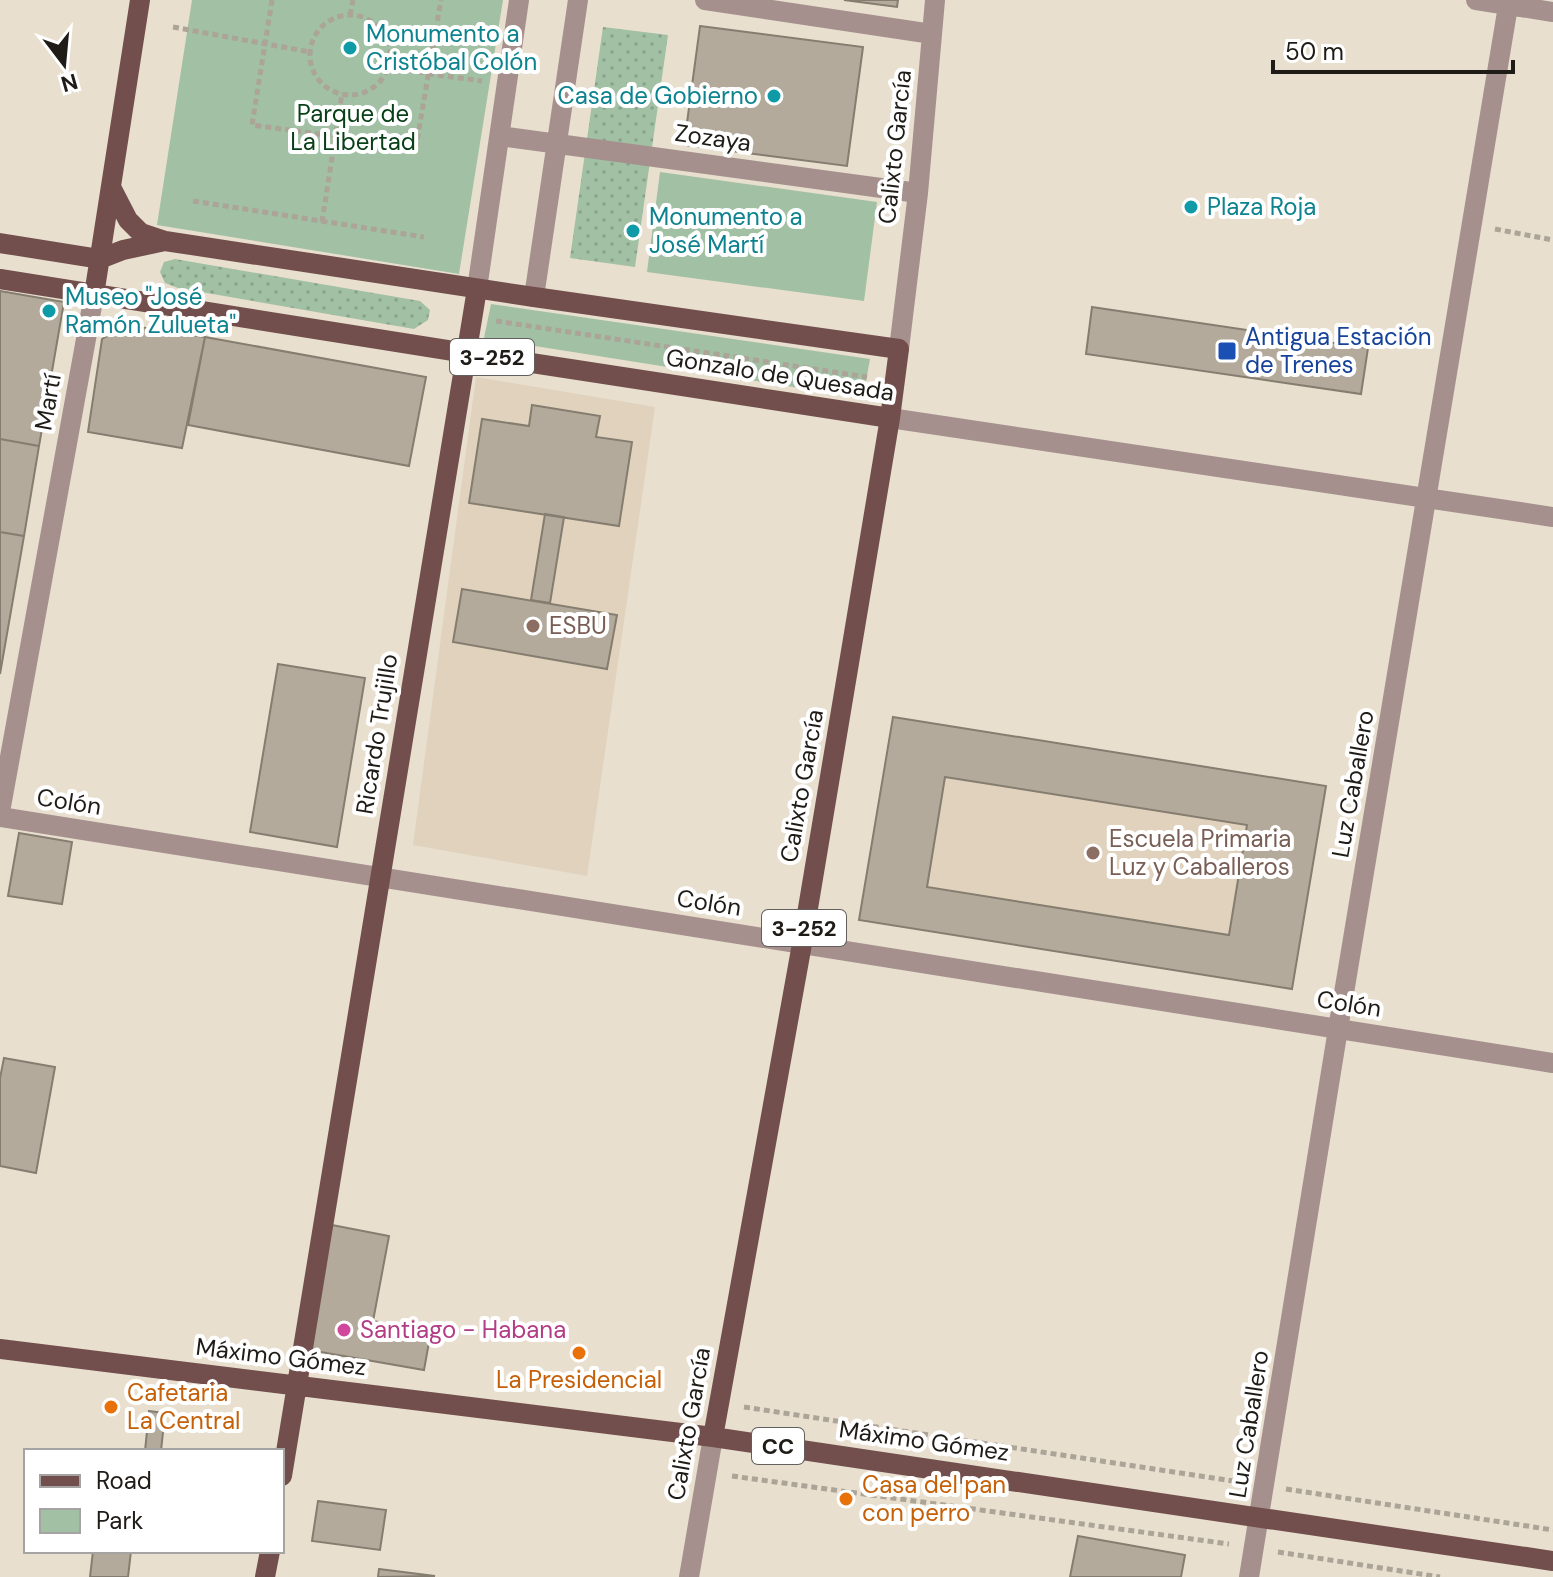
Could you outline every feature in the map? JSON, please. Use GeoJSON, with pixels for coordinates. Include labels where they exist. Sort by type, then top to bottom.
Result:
{"type":"FeatureCollection","features":[{"type":"Feature","properties":{"kind":"main road","name":"Martí"},"geometry":{"type":"LineString","coordinates":[[94,295],[140,0]]}},
{"type":"Feature","properties":{"kind":"main road"},"geometry":{"type":"LineString","coordinates":[[111,187],[128,220],[141,233],[165,241]]}},
{"type":"Feature","properties":{"kind":"main road","name":"Gonzalo de Quesada"},"geometry":{"type":"LineString","coordinates":[[0,243],[100,259],[123,250],[165,241],[899,349]]}},
{"type":"Feature","properties":{"kind":"main road","name":"Gonzalo de Quesada"},"geometry":{"type":"LineString","coordinates":[[0,279],[890,418]]}},
{"type":"Feature","properties":{"kind":"main road","name":"Ricardo Trujillo"},"geometry":{"type":"LineString","coordinates":[[284,1464],[477,289]]}},
{"type":"Feature","properties":{"kind":"main road","name":"Calixto García"},"geometry":{"type":"LineString","coordinates":[[713,1437],[802,944],[899,349]]}},
{"type":"Feature","properties":{"kind":"main road","name":"Máximo Gómez"},"geometry":{"type":"LineString","coordinates":[[0,1349],[713,1437],[1553,1561]]}},
{"type":"Feature","properties":{"kind":"main road"},"geometry":{"type":"LineString","coordinates":[[265,1577],[270,1553]]}},
{"type":"Feature","properties":{"kind":"street","name":"Ricardo Trujillo"},"geometry":{"type":"LineString","coordinates":[[477,289],[519,0]]}},
{"type":"Feature","properties":{"kind":"street"},"geometry":{"type":"LineString","coordinates":[[534,297],[578,0]]}},
{"type":"Feature","properties":{"kind":"street"},"geometry":{"type":"LineString","coordinates":[[705,0],[932,34]]}},
{"type":"Feature","properties":{"kind":"street","name":"Calixto García"},"geometry":{"type":"LineString","coordinates":[[899,349],[918,193],[935,0]]}},
{"type":"Feature","properties":{"kind":"street"},"geometry":{"type":"LineString","coordinates":[[1476,0],[1509,2],[1553,12]]}},
{"type":"Feature","properties":{"kind":"street","name":"Luz Caballero"},"geometry":{"type":"LineString","coordinates":[[1249,1577],[1509,2]]}},
{"type":"Feature","properties":{"kind":"street","name":"Zozaya"},"geometry":{"type":"LineString","coordinates":[[500,136],[918,193]]}},
{"type":"Feature","properties":{"kind":"street","name":"Martí"},"geometry":{"type":"LineString","coordinates":[[0,814],[94,295]]}},
{"type":"Feature","properties":{"kind":"street","name":"Gonzalo de Quesada"},"geometry":{"type":"LineString","coordinates":[[890,418],[1553,517]]}},
{"type":"Feature","properties":{"kind":"street","name":"Colón"},"geometry":{"type":"LineString","coordinates":[[0,814],[1553,1063]]}},
{"type":"Feature","properties":{"kind":"street","name":"Calixto García"},"geometry":{"type":"LineString","coordinates":[[689,1577],[713,1437]]}},
{"type":"Feature","properties":{"kind":"path"},"geometry":{"type":"LineString","coordinates":[[272,0],[252,125],[416,147],[441,0]]}},
{"type":"Feature","properties":{"kind":"path"},"geometry":{"type":"LineString","coordinates":[[350,15],[353,0]]}},
{"type":"Feature","properties":{"kind":"path"},"geometry":{"type":"LineString","coordinates":[[350,15],[370,20],[382,30],[390,52],[384,76],[373,88],[353,95],[331,90],[317,78],[310,52],[321,27],[332,19],[350,15]]}},
{"type":"Feature","properties":{"kind":"path"},"geometry":{"type":"LineString","coordinates":[[173,27],[310,52]]}},
{"type":"Feature","properties":{"kind":"path"},"geometry":{"type":"LineString","coordinates":[[389,65],[483,81]]}},
{"type":"Feature","properties":{"kind":"path"},"geometry":{"type":"LineString","coordinates":[[322,222],[342,93]]}},
{"type":"Feature","properties":{"kind":"path"},"geometry":{"type":"LineString","coordinates":[[193,201],[424,237]]}},
{"type":"Feature","properties":{"kind":"path"},"geometry":{"type":"LineString","coordinates":[[1472,225],[1553,240]]}},
{"type":"Feature","properties":{"kind":"path"},"geometry":{"type":"LineString","coordinates":[[488,320],[867,377]]}},
{"type":"Feature","properties":{"kind":"path"},"geometry":{"type":"LineString","coordinates":[[719,1403],[1553,1530]]}},
{"type":"Feature","properties":{"kind":"path"},"geometry":{"type":"LineString","coordinates":[[707,1472],[1255,1548],[1440,1577]]}},
{"type":"Feature","properties":{"kind":"shaded area","name":"ESBU"},"geometry":{"type":"Polygon","coordinates":[[[476,377],[655,407],[587,876],[413,845],[476,377]]]}},
{"type":"Feature","properties":{"kind":"shaded area","name":"Escuela Primaria Luz y Caballeros"},"geometry":{"type":"Polygon","coordinates":[[[893,717],[1326,786],[1292,989],[859,920],[893,717]]]}},
{"type":"Feature","properties":{"kind":"green space","name":"Parque de La Libertad"},"geometry":{"type":"Polygon","coordinates":[[[192,0],[503,0],[459,274],[157,225],[192,0]]]}},
{"type":"Feature","properties":{"kind":"green space"},"geometry":{"type":"Polygon","coordinates":[[[603,27],[668,35],[635,267],[570,258],[603,27]]]}},
{"type":"Feature","properties":{"kind":"green space"},"geometry":{"type":"Polygon","coordinates":[[[660,172],[877,202],[864,301],[647,272],[660,172]]]}},
{"type":"Feature","properties":{"kind":"green space"},"geometry":{"type":"Polygon","coordinates":[[[175,259],[420,301],[430,310],[428,320],[414,329],[178,288],[165,283],[160,272],[164,262],[175,259]]]}},
{"type":"Feature","properties":{"kind":"green space"},"geometry":{"type":"Polygon","coordinates":[[[491,304],[870,359],[863,398],[484,338],[491,304]]]}},
{"type":"Feature","properties":{"kind":"building"},"geometry":{"type":"Polygon","coordinates":[[[844,0],[898,0],[897,7],[844,0]]]}},
{"type":"Feature","properties":{"kind":"building","name":"Casa de Gobierno"},"geometry":{"type":"Polygon","coordinates":[[[700,26],[863,47],[847,166],[684,145],[700,26]]]}},
{"type":"Feature","properties":{"kind":"building"},"geometry":{"type":"Polygon","coordinates":[[[0,291],[64,302],[39,446],[0,439],[0,291]]]}},
{"type":"Feature","properties":{"kind":"building","name":"Antigua Estación de Trenes"},"geometry":{"type":"Polygon","coordinates":[[[1092,307],[1368,348],[1361,394],[1086,354],[1092,307]]]}},
{"type":"Feature","properties":{"kind":"building"},"geometry":{"type":"Polygon","coordinates":[[[126,325],[205,337],[182,448],[88,432],[102,339],[126,325]]]}},
{"type":"Feature","properties":{"kind":"building"},"geometry":{"type":"Polygon","coordinates":[[[205,337],[426,377],[409,466],[188,425],[205,337]]]}},
{"type":"Feature","properties":{"kind":"building"},"geometry":{"type":"Polygon","coordinates":[[[532,405],[600,416],[596,437],[632,442],[619,526],[469,503],[482,419],[529,426],[532,405]]]}},
{"type":"Feature","properties":{"kind":"building"},"geometry":{"type":"Polygon","coordinates":[[[0,439],[39,446],[24,536],[0,532],[0,439]]]}},
{"type":"Feature","properties":{"kind":"building"},"geometry":{"type":"Polygon","coordinates":[[[545,514],[564,517],[550,603],[531,600],[545,514]]]}},
{"type":"Feature","properties":{"kind":"building"},"geometry":{"type":"Polygon","coordinates":[[[0,532],[24,536],[0,674],[0,532]]]}},
{"type":"Feature","properties":{"kind":"building"},"geometry":{"type":"Polygon","coordinates":[[[462,589],[617,615],[607,669],[453,642],[462,589]]]}},
{"type":"Feature","properties":{"kind":"building"},"geometry":{"type":"Polygon","coordinates":[[[278,664],[365,678],[337,847],[250,832],[278,664]]]}},
{"type":"Feature","properties":{"kind":"building","name":"Escuela Primaria Luz y Caballeros"},"geometry":{"type":"Polygon","coordinates":[[[893,717],[1326,786],[1292,989],[859,920],[893,717]],[[945,777],[927,887],[1229,935],[1247,825],[945,777]]]}},
{"type":"Feature","properties":{"kind":"building"},"geometry":{"type":"Polygon","coordinates":[[[19,833],[72,842],[62,904],[8,896],[19,833]]]}},
{"type":"Feature","properties":{"kind":"building"},"geometry":{"type":"Polygon","coordinates":[[[4,1058],[55,1067],[36,1173],[0,1166],[0,1078],[4,1058]]]}},
{"type":"Feature","properties":{"kind":"building"},"geometry":{"type":"Polygon","coordinates":[[[332,1225],[389,1236],[373,1321],[431,1331],[424,1370],[309,1350],[332,1225]]]}},
{"type":"Feature","properties":{"kind":"building"},"geometry":{"type":"Polygon","coordinates":[[[149,1411],[165,1413],[161,1449],[145,1449],[149,1411]]]}},
{"type":"Feature","properties":{"kind":"building"},"geometry":{"type":"Polygon","coordinates":[[[318,1501],[386,1510],[380,1550],[312,1541],[318,1501]]]}},
{"type":"Feature","properties":{"kind":"building"},"geometry":{"type":"Polygon","coordinates":[[[1078,1536],[1185,1555],[1181,1577],[1070,1577],[1078,1536]]]}},
{"type":"Feature","properties":{"kind":"building"},"geometry":{"type":"Polygon","coordinates":[[[93,1553],[131,1553],[128,1577],[90,1577],[93,1553]]]}},
{"type":"Feature","properties":{"kind":"building"},"geometry":{"type":"Polygon","coordinates":[[[379,1569],[435,1576],[378,1577],[379,1569]]]}},
{"type":"Feature","properties":{"kind":"place","name":"Monumento a Cristóbal Colón"},"geometry":{"type":"Point","coordinates":[350,48]}},
{"type":"Feature","properties":{"kind":"place","name":"Casa de Gobierno"},"geometry":{"type":"Point","coordinates":[774,96]}},
{"type":"Feature","properties":{"kind":"place","name":"Plaza Roja"},"geometry":{"type":"Point","coordinates":[1191,207]}},
{"type":"Feature","properties":{"kind":"place","name":"Monumento a José Martí"},"geometry":{"type":"Point","coordinates":[633,231]}},
{"type":"Feature","properties":{"kind":"place","name":"Museo \"José Ramón Zulueta\""},"geometry":{"type":"Point","coordinates":[49,311]}},
{"type":"Feature","properties":{"kind":"place","name":"Antigua Estación de Trenes"},"geometry":{"type":"Point","coordinates":[1227,351]}},
{"type":"Feature","properties":{"kind":"place","name":"ESBU"},"geometry":{"type":"Point","coordinates":[533,626]}},
{"type":"Feature","properties":{"kind":"place","name":"Escuela Primaria Luz y Caballeros"},"geometry":{"type":"Point","coordinates":[1093,853]}},
{"type":"Feature","properties":{"kind":"place","name":"Santiago - Habana"},"geometry":{"type":"Point","coordinates":[344,1330]}},
{"type":"Feature","properties":{"kind":"place","name":"La Presidencial"},"geometry":{"type":"Point","coordinates":[579,1353]}},
{"type":"Feature","properties":{"kind":"place","name":"Cafetaria La Central"},"geometry":{"type":"Point","coordinates":[111,1407]}},
{"type":"Feature","properties":{"kind":"place","name":"Casa del pan con perro"},"geometry":{"type":"Point","coordinates":[846,1499]}}]}
